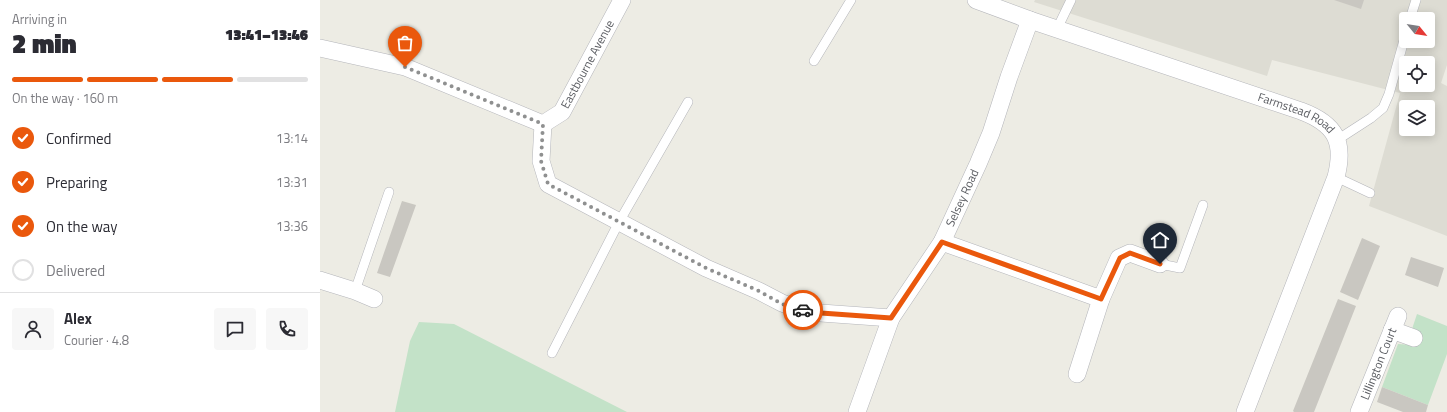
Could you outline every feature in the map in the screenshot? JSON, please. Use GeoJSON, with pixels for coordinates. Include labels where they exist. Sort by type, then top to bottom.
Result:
{"type":"FeatureCollection","features":[{"type":"Feature","properties":{"kind":"street","name":"Eastbourne Avenue"},"geometry":{"type":"LineString","coordinates":[[543,124],[562,112],[622,0]]}},
{"type":"Feature","properties":{"kind":"street","name":"Farmstead Road"},"geometry":{"type":"LineString","coordinates":[[976,0],[1030,20],[1308,113],[1330,129],[1339,146],[1340,156],[1336,177],[1245,412]]}},
{"type":"Feature","properties":{"kind":"street","name":"Selsey Road"},"geometry":{"type":"LineString","coordinates":[[858,412],[891,318],[942,242],[959,207],[991,133],[1009,77],[1030,20]]}},
{"type":"Feature","properties":{"kind":"street"},"geometry":{"type":"LineString","coordinates":[[320,48],[405,67],[543,124],[541,161],[548,184],[706,268],[759,291],[782,304],[807,312],[891,318]]}},
{"type":"Feature","properties":{"kind":"street"},"geometry":{"type":"LineString","coordinates":[[942,242],[1101,299]]}},
{"type":"Feature","properties":{"kind":"street"},"geometry":{"type":"LineString","coordinates":[[1077,374],[1101,299],[1120,258],[1130,253],[1160,264]]}},
{"type":"Feature","properties":{"kind":"street"},"geometry":{"type":"LineString","coordinates":[[320,280],[355,291],[374,299]]}},
{"type":"Feature","properties":{"kind":"street","name":"Lillington Court"},"geometry":{"type":"LineString","coordinates":[[1360,412],[1395,323],[1414,338]]}},
{"type":"Feature","properties":{"kind":"lane"},"geometry":{"type":"LineString","coordinates":[[814,61],[851,0]]}},
{"type":"Feature","properties":{"kind":"lane"},"geometry":{"type":"LineString","coordinates":[[1057,29],[1071,0]]}},
{"type":"Feature","properties":{"kind":"lane"},"geometry":{"type":"LineString","coordinates":[[1412,12],[1416,0]]}},
{"type":"Feature","properties":{"kind":"lane"},"geometry":{"type":"LineString","coordinates":[[1337,140],[1372,118],[1383,108],[1389,94],[1402,48]]}},
{"type":"Feature","properties":{"kind":"lane"},"geometry":{"type":"LineString","coordinates":[[552,353],[619,222],[688,102]]}},
{"type":"Feature","properties":{"kind":"lane"},"geometry":{"type":"LineString","coordinates":[[1336,177],[1370,193]]}},
{"type":"Feature","properties":{"kind":"lane"},"geometry":{"type":"LineString","coordinates":[[355,291],[389,192]]}},
{"type":"Feature","properties":{"kind":"lane"},"geometry":{"type":"LineString","coordinates":[[1160,264],[1180,268],[1203,205]]}},
{"type":"Feature","properties":{"kind":"shaded area"},"geometry":{"type":"Polygon","coordinates":[[[1035,0],[1447,0],[1447,65],[1441,83],[1447,86],[1447,236],[1369,206],[1400,93],[1272,60],[1267,76],[1034,2],[1035,0]]]}},
{"type":"Feature","properties":{"kind":"green space"},"geometry":{"type":"Polygon","coordinates":[[[1417,314],[1447,326],[1447,354],[1428,405],[1382,387],[1398,344],[1412,345],[1412,329],[1417,314]]]}},
{"type":"Feature","properties":{"kind":"green space"},"geometry":{"type":"Polygon","coordinates":[[[419,322],[454,324],[627,412],[395,412],[410,341],[419,322]]]}},
{"type":"Feature","properties":{"kind":"building"},"geometry":{"type":"Polygon","coordinates":[[[1334,0],[1364,0],[1361,9],[1334,0]]]}},
{"type":"Feature","properties":{"kind":"building"},"geometry":{"type":"Polygon","coordinates":[[[402,201],[416,205],[390,277],[377,273],[402,201]]]}},
{"type":"Feature","properties":{"kind":"building"},"geometry":{"type":"Polygon","coordinates":[[[1362,238],[1380,246],[1358,300],[1340,292],[1362,238]]]}},
{"type":"Feature","properties":{"kind":"building"},"geometry":{"type":"Polygon","coordinates":[[[1411,257],[1444,268],[1438,287],[1405,275],[1411,257]]]}},
{"type":"Feature","properties":{"kind":"building"},"geometry":{"type":"Polygon","coordinates":[[[1338,299],[1356,306],[1314,412],[1294,412],[1293,411],[1338,299]]]}},
{"type":"Feature","properties":{"kind":"building"},"geometry":{"type":"Polygon","coordinates":[[[1382,387],[1428,405],[1426,412],[1403,412],[1377,402],[1382,387]]]}},
{"type":"Feature","properties":{"kind":"way so far"},"geometry":{"type":"LineString","coordinates":[[405,67],[543,124],[541,161],[548,184],[706,268],[759,291],[782,304],[803,310]]}},
{"type":"Feature","properties":{"kind":"route"},"geometry":{"type":"LineString","coordinates":[[803,310],[807,312],[891,318],[942,242],[1101,299],[1120,258],[1130,253],[1160,264]]}}]}
